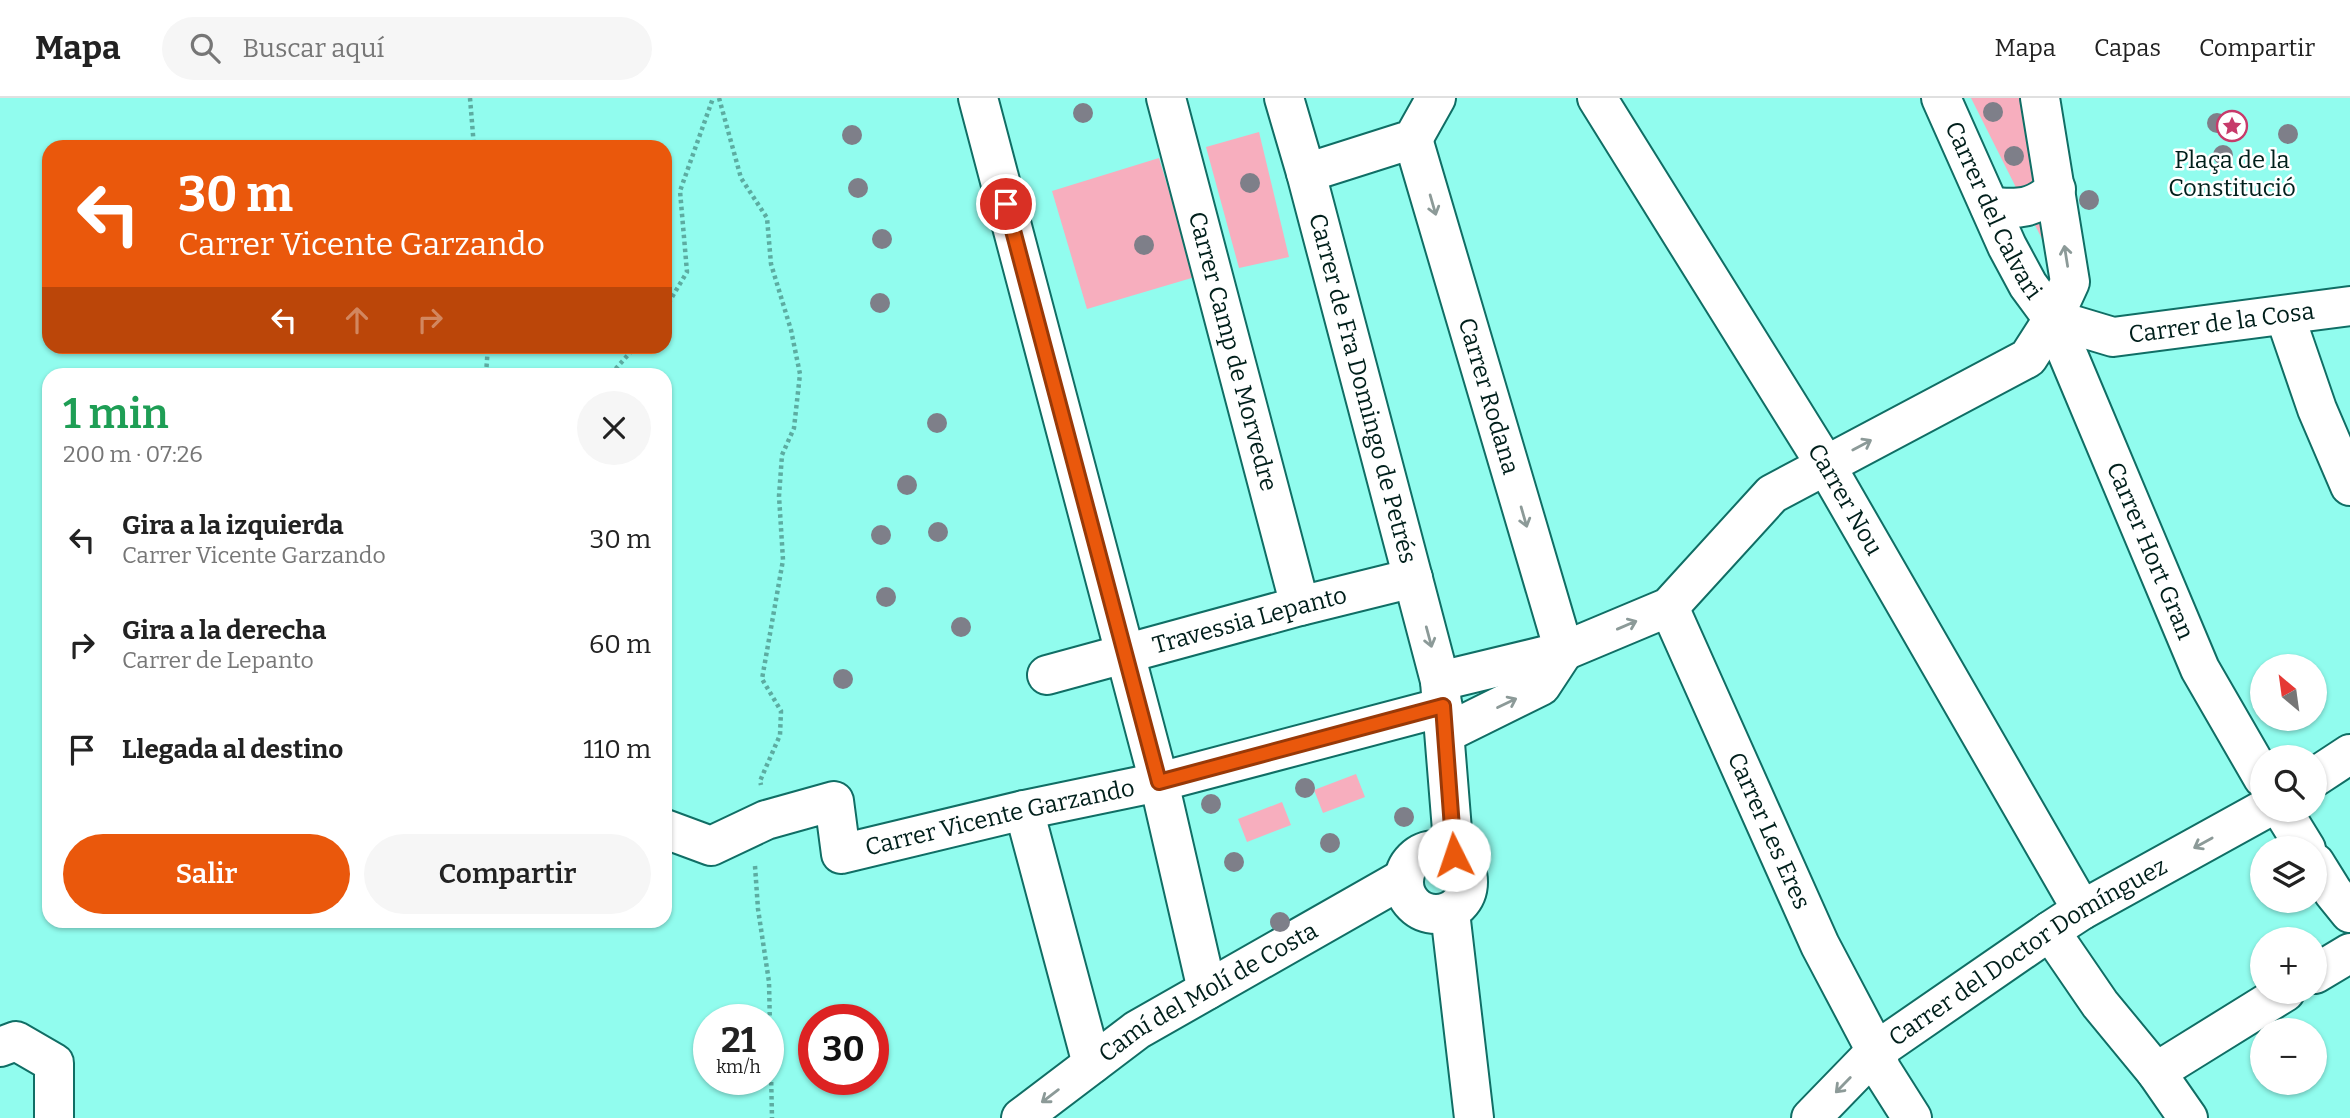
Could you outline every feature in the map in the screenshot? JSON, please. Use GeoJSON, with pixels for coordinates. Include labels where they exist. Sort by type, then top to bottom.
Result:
{"type":"FeatureCollection","features":[{"type":"Feature","properties":{"kind":"street"},"geometry":{"type":"LineString","coordinates":[[978,98],[1159,782],[1207,990]]}},
{"type":"Feature","properties":{"kind":"street","name":"Carrer Camp de Morvedre"},"geometry":{"type":"LineString","coordinates":[[1166,98],[1300,606]]}},
{"type":"Feature","properties":{"kind":"street","name":"Carrer de Fra Domingo de Petrés"},"geometry":{"type":"LineString","coordinates":[[1284,98],[1413,578],[1443,707],[1454,855]]}},
{"type":"Feature","properties":{"kind":"street"},"geometry":{"type":"LineString","coordinates":[[1306,173],[1413,139],[1436,98]]}},
{"type":"Feature","properties":{"kind":"street","name":"Carrer Nou"},"geometry":{"type":"LineString","coordinates":[[1597,98],[1825,464],[2082,910]]}},
{"type":"Feature","properties":{"kind":"street","name":"Carrer del Calvari"},"geometry":{"type":"LineString","coordinates":[[1941,98],[2028,285],[2053,319]]}},
{"type":"Feature","properties":{"kind":"street"},"geometry":{"type":"LineString","coordinates":[[1443,707],[1563,651],[1669,607],[1772,494],[2028,358],[2053,319],[2070,282],[2040,98]]}},
{"type":"Feature","properties":{"kind":"street","name":"Carrer Rodana"},"geometry":{"type":"LineString","coordinates":[[1413,139],[1563,651]]}},
{"type":"Feature","properties":{"kind":"street"},"geometry":{"type":"LineString","coordinates":[[1990,207],[2020,209],[2039,203],[2056,189]]}},
{"type":"Feature","properties":{"kind":"street","name":"Carrer de la Cosa"},"geometry":{"type":"LineString","coordinates":[[2053,319],[2113,337],[2350,306]]}},
{"type":"Feature","properties":{"kind":"street"},"geometry":{"type":"LineString","coordinates":[[2285,316],[2317,409],[2350,486]]}},
{"type":"Feature","properties":{"kind":"street","name":"Carrer Hort Gran"},"geometry":{"type":"LineString","coordinates":[[2053,319],[2200,669],[2250,756]]}},
{"type":"Feature","properties":{"kind":"street","name":"Travessia Lepanto"},"geometry":{"type":"LineString","coordinates":[[1047,675],[1413,578]]}},
{"type":"Feature","properties":{"kind":"street","name":"Carrer Les Eres"},"geometry":{"type":"LineString","coordinates":[[1669,607],[1820,945],[1876,1051],[1881,1069],[1912,1118]]}},
{"type":"Feature","properties":{"kind":"street"},"geometry":{"type":"LineString","coordinates":[[1443,707],[1541,686],[1563,651]]}},
{"type":"Feature","properties":{"kind":"street","name":"Carrer Vicente Garzando"},"geometry":{"type":"LineString","coordinates":[[759,823],[834,801],[841,854],[1024,810],[1159,782],[1443,707]]}},
{"type":"Feature","properties":{"kind":"street"},"geometry":{"type":"LineString","coordinates":[[2327,770],[2350,754]]}},
{"type":"Feature","properties":{"kind":"street"},"geometry":{"type":"LineString","coordinates":[[1024,810],[1092,1064]]}},
{"type":"Feature","properties":{"kind":"street","name":"Carrer del Doctor Domínguez"},"geometry":{"type":"LineString","coordinates":[[1811,1118],[1876,1051],[2050,931],[2082,910],[2250,817]]}},
{"type":"Feature","properties":{"kind":"street"},"geometry":{"type":"LineString","coordinates":[[672,832],[711,846],[759,823]]}},
{"type":"Feature","properties":{"kind":"street"},"geometry":{"type":"LineString","coordinates":[[1437,850],[1454,855],[1466,869],[1468,887],[1461,904],[1450,912],[1436,915],[1418,910],[1406,896],[1404,878],[1412,861],[1427,851],[1437,850]]}},
{"type":"Feature","properties":{"kind":"street","name":"Camí del Molí de Costa"},"geometry":{"type":"LineString","coordinates":[[1021,1118],[1137,1030],[1404,878]]}},
{"type":"Feature","properties":{"kind":"street"},"geometry":{"type":"LineString","coordinates":[[2327,882],[2350,913]]}},
{"type":"Feature","properties":{"kind":"street"},"geometry":{"type":"LineString","coordinates":[[1450,912],[1474,1118]]}},
{"type":"Feature","properties":{"kind":"street"},"geometry":{"type":"LineString","coordinates":[[2050,931],[2101,1004],[2156,1072],[2188,1118]]}},
{"type":"Feature","properties":{"kind":"street"},"geometry":{"type":"LineString","coordinates":[[2327,967],[2350,953]]}},
{"type":"Feature","properties":{"kind":"street"},"geometry":{"type":"LineString","coordinates":[[2156,1072],[2266,1004]]}},
{"type":"Feature","properties":{"kind":"street"},"geometry":{"type":"LineString","coordinates":[[0,1046],[16,1041],[54,1063],[54,1118]]}},
{"type":"Feature","properties":{"kind":"path"},"geometry":{"type":"LineString","coordinates":[[470,98],[473,140]]}},
{"type":"Feature","properties":{"kind":"path"},"geometry":{"type":"LineString","coordinates":[[672,297],[687,272],[680,191],[713,98]]}},
{"type":"Feature","properties":{"kind":"path"},"geometry":{"type":"LineString","coordinates":[[719,98],[741,178],[767,218],[771,264],[791,330],[800,374],[794,428],[782,454],[779,496],[783,560],[762,679],[781,711],[780,736],[760,781],[759,823],[758,909],[769,982],[772,1118]]}},
{"type":"Feature","properties":{"kind":"path"},"geometry":{"type":"LineString","coordinates":[[616,368],[629,354]]}},
{"type":"Feature","properties":{"kind":"shaded area"},"geometry":{"type":"Polygon","coordinates":[[[1971,98],[2024,98],[2053,261],[1971,98]]]}},
{"type":"Feature","properties":{"kind":"shaded area"},"geometry":{"type":"Polygon","coordinates":[[[1259,132],[1289,257],[1239,268],[1206,147],[1259,132]]]}},
{"type":"Feature","properties":{"kind":"shaded area"},"geometry":{"type":"Polygon","coordinates":[[[1159,158],[1195,277],[1087,309],[1052,191],[1159,158]]]}},
{"type":"Feature","properties":{"kind":"shaded area"},"geometry":{"type":"Polygon","coordinates":[[[1356,774],[1365,797],[1323,813],[1314,790],[1356,774]]]}},
{"type":"Feature","properties":{"kind":"shaded area"},"geometry":{"type":"Polygon","coordinates":[[[1282,802],[1291,825],[1247,842],[1238,819],[1282,802]]]}},
{"type":"Feature","properties":{"kind":"place","name":"Plaça de la Constitució"},"geometry":{"type":"Point","coordinates":[2232,126]}},
{"type":"Feature","properties":{"kind":"route"},"geometry":{"type":"LineString","coordinates":[[1006,204],[1159,782],[1443,706],[1454,855]]}}]}
